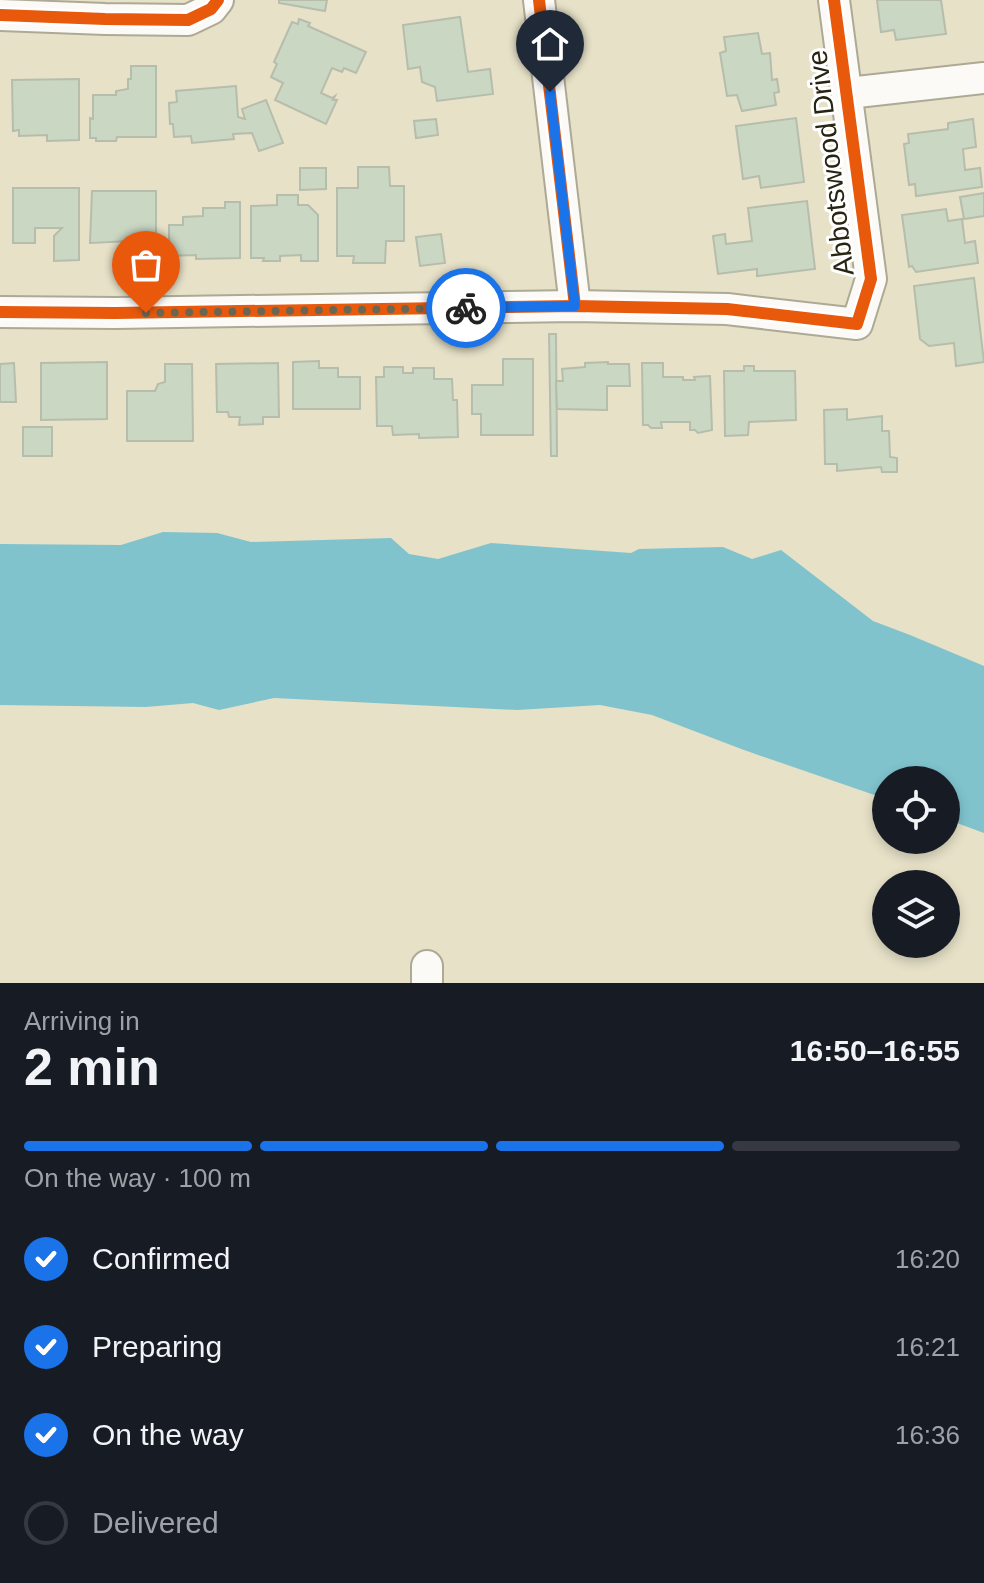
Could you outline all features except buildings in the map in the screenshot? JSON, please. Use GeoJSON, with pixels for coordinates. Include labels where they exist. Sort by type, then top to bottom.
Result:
{"type":"FeatureCollection","features":[{"type":"Feature","properties":{"kind":"street"},"geometry":{"type":"LineString","coordinates":[[0,15],[188,20],[211,9],[218,0]]}},
{"type":"Feature","properties":{"kind":"street"},"geometry":{"type":"LineString","coordinates":[[539,0],[575,306]]}},
{"type":"Feature","properties":{"kind":"street","name":"Abbotswood Drive"},"geometry":{"type":"LineString","coordinates":[[0,312],[575,306],[727,309],[857,324],[871,279],[834,0]]}},
{"type":"Feature","properties":{"kind":"street"},"geometry":{"type":"LineString","coordinates":[[848,93],[984,78]]}},
{"type":"Feature","properties":{"kind":"water"},"geometry":{"type":"Polygon","coordinates":[[[163,532],[217,533],[251,542],[391,538],[409,554],[438,559],[491,543],[631,553],[639,549],[723,547],[752,559],[781,550],[873,621],[984,666],[984,833],[960,824],[960,766],[872,766],[872,794],[652,715],[600,705],[517,710],[274,698],[219,710],[193,703],[146,707],[0,705],[0,544],[121,545],[163,532]]]}},
{"type":"Feature","properties":{"kind":"cycle path"},"geometry":{"type":"LineString","coordinates":[[0,15],[188,20],[211,9],[218,0]]}},
{"type":"Feature","properties":{"kind":"cycle path"},"geometry":{"type":"LineString","coordinates":[[539,0],[575,306]]}},
{"type":"Feature","properties":{"kind":"cycle path"},"geometry":{"type":"LineString","coordinates":[[0,312],[575,306],[727,309],[857,324],[871,279],[834,0]]}},
{"type":"Feature","properties":{"kind":"way so far"},"geometry":{"type":"LineString","coordinates":[[146,313],[466,308]]}},
{"type":"Feature","properties":{"kind":"route"},"geometry":{"type":"LineString","coordinates":[[466,308],[575,306],[550,92]]}}]}
